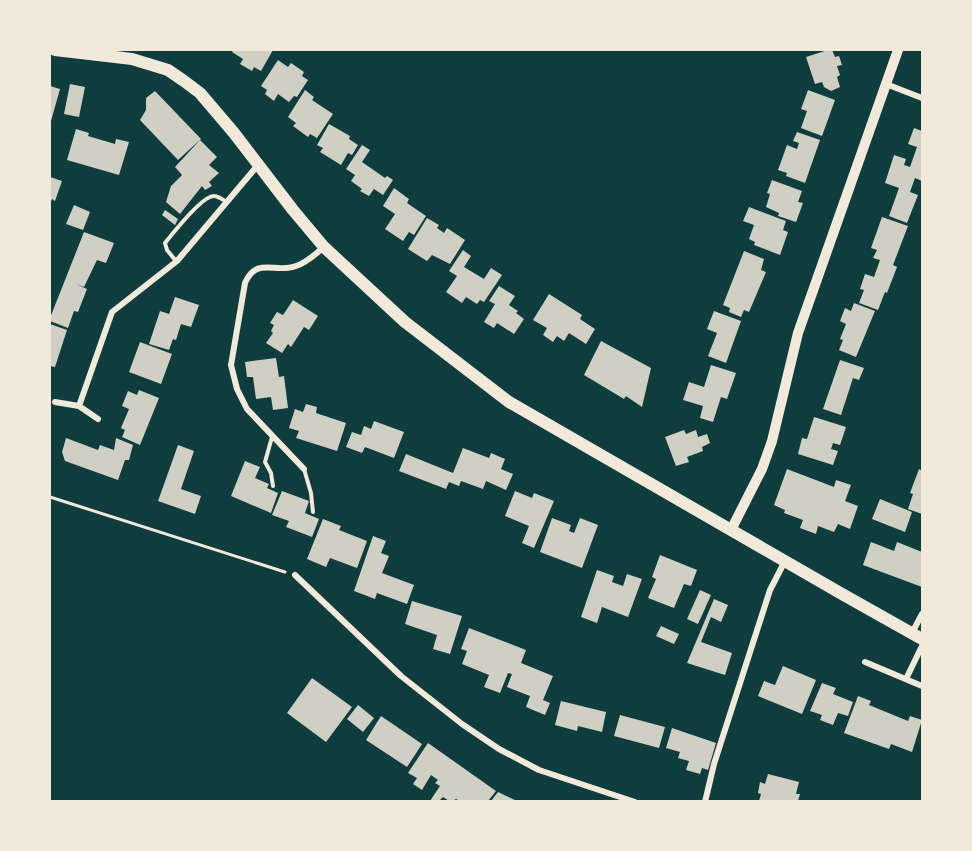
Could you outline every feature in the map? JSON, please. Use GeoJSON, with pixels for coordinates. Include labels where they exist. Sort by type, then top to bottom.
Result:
{"type":"FeatureCollection","features":[{"type":"Feature","properties":{"kind":"main road"},"geometry":{"type":"LineString","coordinates":[[55,50],[74,50],[132,59],[168,70],[200,93],[324,247],[405,321],[509,402],[917,636]]}},
{"type":"Feature","properties":{"kind":"street"},"geometry":{"type":"LineString","coordinates":[[731,530],[762,469],[772,441],[798,333],[898,50]]}},
{"type":"Feature","properties":{"kind":"street"},"geometry":{"type":"LineString","coordinates":[[886,84],[922,98]]}},
{"type":"Feature","properties":{"kind":"street"},"geometry":{"type":"LineString","coordinates":[[79,406],[112,312],[177,261],[258,165]]}},
{"type":"Feature","properties":{"kind":"street"},"geometry":{"type":"LineString","coordinates":[[304,469],[247,409],[237,389],[231,365],[244,283],[249,273],[256,268],[299,266],[324,247]]}},
{"type":"Feature","properties":{"kind":"street"},"geometry":{"type":"LineString","coordinates":[[55,402],[79,406],[98,419]]}},
{"type":"Feature","properties":{"kind":"street"},"geometry":{"type":"LineString","coordinates":[[705,801],[714,764],[770,590],[785,561]]}},
{"type":"Feature","properties":{"kind":"street"},"geometry":{"type":"LineString","coordinates":[[296,575],[401,676],[462,724],[499,749],[539,770],[635,801]]}},
{"type":"Feature","properties":{"kind":"street"},"geometry":{"type":"LineString","coordinates":[[917,636],[922,614]]}},
{"type":"Feature","properties":{"kind":"street"},"geometry":{"type":"LineString","coordinates":[[906,679],[922,646]]}},
{"type":"Feature","properties":{"kind":"street"},"geometry":{"type":"LineString","coordinates":[[865,662],[922,686]]}},
{"type":"Feature","properties":{"kind":"lane"},"geometry":{"type":"LineString","coordinates":[[177,261],[167,250],[165,243],[207,196],[216,195],[227,202]]}},
{"type":"Feature","properties":{"kind":"lane"},"geometry":{"type":"LineString","coordinates":[[272,436],[265,462],[271,473],[273,486]]}},
{"type":"Feature","properties":{"kind":"lane"},"geometry":{"type":"LineString","coordinates":[[304,469],[311,493],[313,512]]}},
{"type":"Feature","properties":{"kind":"path"},"geometry":{"type":"LineString","coordinates":[[50,497],[296,575]]}},
{"type":"Feature","properties":{"kind":"building"},"geometry":{"type":"Polygon","coordinates":[[[233,50],[273,50],[261,71],[254,67],[252,71],[240,64],[243,59],[232,52],[233,50]]]}},
{"type":"Feature","properties":{"kind":"building"},"geometry":{"type":"Polygon","coordinates":[[[832,50],[835,57],[839,56],[842,65],[837,66],[840,87],[831,91],[824,87],[822,82],[815,84],[806,57],[832,50]]]}},
{"type":"Feature","properties":{"kind":"building"},"geometry":{"type":"Polygon","coordinates":[[[278,60],[288,67],[291,63],[304,72],[302,76],[308,80],[297,97],[294,96],[289,102],[278,94],[274,101],[265,94],[267,90],[261,86],[278,60]]]}},
{"type":"Feature","properties":{"kind":"building"},"geometry":{"type":"Polygon","coordinates":[[[70,84],[85,87],[79,117],[64,114],[70,84]]]}},
{"type":"Feature","properties":{"kind":"building"},"geometry":{"type":"Polygon","coordinates":[[[50,86],[60,89],[51,121],[50,120],[50,86]]]}},
{"type":"Feature","properties":{"kind":"building"},"geometry":{"type":"Polygon","coordinates":[[[305,90],[314,97],[312,100],[333,114],[317,138],[310,134],[308,137],[293,126],[296,123],[288,117],[305,90]]]}},
{"type":"Feature","properties":{"kind":"building"},"geometry":{"type":"Polygon","coordinates":[[[808,90],[835,100],[822,136],[801,128],[807,111],[801,109],[808,90]]]}},
{"type":"Feature","properties":{"kind":"building"},"geometry":{"type":"Polygon","coordinates":[[[155,91],[201,139],[178,160],[140,120],[146,110],[146,98],[155,91]]]}},
{"type":"Feature","properties":{"kind":"building"},"geometry":{"type":"Polygon","coordinates":[[[329,124],[350,136],[349,139],[358,145],[352,155],[348,153],[341,165],[320,152],[323,148],[317,145],[329,124]]]}},
{"type":"Feature","properties":{"kind":"building"},"geometry":{"type":"Polygon","coordinates":[[[914,128],[922,131],[922,181],[915,178],[910,192],[918,195],[907,223],[889,216],[899,188],[885,183],[894,155],[906,159],[904,165],[910,167],[917,147],[908,144],[914,128]]]}},
{"type":"Feature","properties":{"kind":"building"},"geometry":{"type":"Polygon","coordinates":[[[76,129],[89,133],[88,136],[115,144],[116,139],[129,142],[119,175],[67,160],[76,129]]]}},
{"type":"Feature","properties":{"kind":"building"},"geometry":{"type":"Polygon","coordinates":[[[797,132],[820,140],[805,183],[786,176],[787,173],[778,170],[787,145],[797,149],[799,143],[793,141],[797,132]]]}},
{"type":"Feature","properties":{"kind":"building"},"geometry":{"type":"Polygon","coordinates":[[[200,140],[217,157],[209,165],[219,173],[209,182],[212,186],[205,190],[202,186],[180,214],[166,202],[171,186],[182,175],[175,167],[200,140]]]}},
{"type":"Feature","properties":{"kind":"building"},"geometry":{"type":"Polygon","coordinates":[[[362,145],[370,150],[362,162],[385,178],[387,176],[393,180],[383,195],[374,189],[369,196],[360,191],[362,189],[351,181],[355,175],[346,169],[362,145]]]}},
{"type":"Feature","properties":{"kind":"building"},"geometry":{"type":"Polygon","coordinates":[[[50,177],[62,181],[55,201],[52,199],[50,204],[50,177]]]}},
{"type":"Feature","properties":{"kind":"building"},"geometry":{"type":"Polygon","coordinates":[[[772,180],[802,191],[798,202],[803,203],[796,222],[778,216],[779,213],[766,207],[770,194],[767,193],[772,180]]]}},
{"type":"Feature","properties":{"kind":"building"},"geometry":{"type":"Polygon","coordinates":[[[394,188],[409,199],[407,203],[426,216],[414,235],[409,232],[403,241],[385,229],[395,214],[383,206],[394,188]]]}},
{"type":"Feature","properties":{"kind":"building"},"geometry":{"type":"Polygon","coordinates":[[[74,205],[90,212],[83,230],[66,224],[74,205]]]}},
{"type":"Feature","properties":{"kind":"building"},"geometry":{"type":"Polygon","coordinates":[[[749,207],[786,221],[783,230],[788,232],[780,255],[754,245],[755,242],[749,239],[754,225],[743,221],[749,207]]]}},
{"type":"Feature","properties":{"kind":"building"},"geometry":{"type":"Polygon","coordinates":[[[165,210],[178,219],[175,225],[162,215],[165,210]]]}},
{"type":"Feature","properties":{"kind":"building"},"geometry":{"type":"Polygon","coordinates":[[[882,217],[908,226],[893,265],[897,267],[878,310],[859,303],[864,290],[860,289],[865,274],[874,277],[880,260],[873,258],[877,250],[871,248],[882,217]]]}},
{"type":"Feature","properties":{"kind":"building"},"geometry":{"type":"Polygon","coordinates":[[[427,218],[439,225],[437,228],[444,233],[447,228],[465,240],[450,264],[432,255],[427,261],[408,249],[427,218]]]}},
{"type":"Feature","properties":{"kind":"building"},"geometry":{"type":"Polygon","coordinates":[[[84,232],[114,243],[106,263],[97,260],[84,287],[76,284],[87,289],[78,312],[74,311],[68,328],[50,321],[50,318],[84,232]]]}},
{"type":"Feature","properties":{"kind":"building"},"geometry":{"type":"Polygon","coordinates":[[[463,250],[471,256],[464,267],[484,279],[491,268],[502,275],[484,302],[480,300],[477,304],[466,297],[462,303],[446,292],[457,276],[449,271],[463,250]]]}},
{"type":"Feature","properties":{"kind":"building"},"geometry":{"type":"Polygon","coordinates":[[[744,251],[764,259],[761,270],[766,272],[749,312],[744,310],[741,317],[729,312],[730,308],[723,305],[744,251]]]}},
{"type":"Feature","properties":{"kind":"building"},"geometry":{"type":"Polygon","coordinates":[[[499,286],[515,296],[509,305],[524,319],[514,334],[497,323],[494,328],[484,322],[495,304],[489,301],[499,286]]]}},
{"type":"Feature","properties":{"kind":"building"},"geometry":{"type":"Polygon","coordinates":[[[549,294],[582,315],[580,319],[595,329],[586,344],[569,333],[564,341],[557,336],[553,342],[543,335],[547,328],[533,320],[549,294]]]}},
{"type":"Feature","properties":{"kind":"building"},"geometry":{"type":"Polygon","coordinates":[[[175,297],[199,305],[191,327],[181,324],[176,340],[173,339],[169,350],[149,344],[160,311],[169,314],[175,297]]]}},
{"type":"Feature","properties":{"kind":"building"},"geometry":{"type":"Polygon","coordinates":[[[293,300],[318,316],[309,330],[304,327],[291,347],[288,344],[282,353],[266,343],[273,333],[271,331],[274,325],[270,323],[277,312],[283,315],[293,300]]]}},
{"type":"Feature","properties":{"kind":"building"},"geometry":{"type":"Polygon","coordinates":[[[854,303],[875,311],[856,357],[839,350],[843,340],[840,339],[846,324],[840,321],[845,308],[851,311],[854,303]]]}},
{"type":"Feature","properties":{"kind":"building"},"geometry":{"type":"Polygon","coordinates":[[[714,311],[741,321],[726,363],[708,356],[717,333],[707,329],[714,311]]]}},
{"type":"Feature","properties":{"kind":"building"},"geometry":{"type":"Polygon","coordinates":[[[50,324],[67,330],[55,367],[50,366],[50,324]]]}},
{"type":"Feature","properties":{"kind":"building"},"geometry":{"type":"Polygon","coordinates":[[[601,341],[651,368],[642,407],[626,396],[624,399],[584,375],[601,341]]]}},
{"type":"Feature","properties":{"kind":"building"},"geometry":{"type":"Polygon","coordinates":[[[140,342],[172,354],[161,384],[129,372],[140,342]]]}},
{"type":"Feature","properties":{"kind":"building"},"geometry":{"type":"Polygon","coordinates":[[[276,358],[279,377],[284,376],[288,408],[273,410],[271,397],[256,399],[253,377],[247,377],[245,362],[276,358]]]}},
{"type":"Feature","properties":{"kind":"building"},"geometry":{"type":"Polygon","coordinates":[[[840,360],[864,368],[859,380],[853,378],[841,415],[823,409],[840,360]]]}},
{"type":"Feature","properties":{"kind":"building"},"geometry":{"type":"Polygon","coordinates":[[[711,365],[736,373],[727,399],[721,397],[713,422],[700,418],[703,406],[683,400],[689,382],[704,387],[711,365]]]}},
{"type":"Feature","properties":{"kind":"building"},"geometry":{"type":"Polygon","coordinates":[[[139,390],[159,398],[140,445],[122,437],[125,430],[121,428],[129,409],[122,406],[128,391],[137,395],[139,390]]]}},
{"type":"Feature","properties":{"kind":"building"},"geometry":{"type":"Polygon","coordinates":[[[306,404],[317,407],[316,413],[346,423],[337,451],[296,438],[299,431],[289,428],[295,409],[303,412],[306,404]]]}},
{"type":"Feature","properties":{"kind":"building"},"geometry":{"type":"Polygon","coordinates":[[[814,417],[846,427],[840,445],[833,443],[831,449],[838,451],[833,465],[798,454],[802,438],[807,439],[814,417]]]}},
{"type":"Feature","properties":{"kind":"building"},"geometry":{"type":"Polygon","coordinates":[[[374,421],[404,432],[394,458],[365,447],[362,453],[346,447],[352,432],[361,435],[364,426],[371,429],[374,421]]]}},
{"type":"Feature","properties":{"kind":"building"},"geometry":{"type":"Polygon","coordinates":[[[684,430],[686,434],[696,430],[698,437],[707,434],[710,443],[702,447],[703,451],[687,457],[689,462],[676,466],[665,437],[684,430]]]}},
{"type":"Feature","properties":{"kind":"building"},"geometry":{"type":"Polygon","coordinates":[[[66,438],[98,450],[100,445],[114,450],[116,438],[133,445],[129,460],[125,460],[118,480],[65,461],[62,452],[66,438]]]}},
{"type":"Feature","properties":{"kind":"building"},"geometry":{"type":"Polygon","coordinates":[[[178,445],[194,451],[181,489],[201,496],[195,514],[158,501],[178,445]]]}},
{"type":"Feature","properties":{"kind":"building"},"geometry":{"type":"Polygon","coordinates":[[[463,448],[489,458],[491,453],[505,459],[501,469],[513,474],[506,490],[486,481],[483,489],[461,481],[459,486],[449,482],[446,489],[399,471],[406,454],[453,473],[463,448]]]}},
{"type":"Feature","properties":{"kind":"building"},"geometry":{"type":"Polygon","coordinates":[[[245,461],[260,467],[255,478],[269,484],[267,488],[278,493],[271,513],[231,496],[245,461]]]}},
{"type":"Feature","properties":{"kind":"building"},"geometry":{"type":"Polygon","coordinates":[[[787,469],[834,487],[836,480],[851,485],[845,501],[858,506],[850,529],[838,524],[834,532],[818,526],[816,534],[800,528],[803,520],[784,513],[785,510],[774,505],[787,469]]]}},
{"type":"Feature","properties":{"kind":"building"},"geometry":{"type":"Polygon","coordinates":[[[919,469],[922,471],[922,514],[908,509],[913,494],[910,493],[919,469]]]}},
{"type":"Feature","properties":{"kind":"building"},"geometry":{"type":"Polygon","coordinates":[[[282,491],[309,501],[305,513],[319,519],[312,537],[286,527],[289,521],[272,515],[282,491]]]}},
{"type":"Feature","properties":{"kind":"building"},"geometry":{"type":"Polygon","coordinates":[[[515,491],[532,498],[534,493],[554,501],[534,548],[522,543],[529,526],[505,516],[515,491]]]}},
{"type":"Feature","properties":{"kind":"building"},"geometry":{"type":"Polygon","coordinates":[[[880,499],[912,512],[905,532],[872,519],[880,499]]]}},
{"type":"Feature","properties":{"kind":"building"},"geometry":{"type":"Polygon","coordinates":[[[552,518],[571,525],[569,531],[574,533],[580,518],[598,525],[582,568],[540,552],[552,518]]]}},
{"type":"Feature","properties":{"kind":"building"},"geometry":{"type":"Polygon","coordinates":[[[323,519],[341,526],[339,530],[367,541],[357,568],[330,558],[326,567],[307,559],[323,519]]]}},
{"type":"Feature","properties":{"kind":"building"},"geometry":{"type":"Polygon","coordinates":[[[373,536],[386,541],[381,553],[389,556],[382,573],[414,585],[407,604],[377,593],[375,599],[354,591],[373,536]]]}},
{"type":"Feature","properties":{"kind":"building"},"geometry":{"type":"Polygon","coordinates":[[[871,542],[894,551],[897,542],[922,552],[922,587],[863,565],[871,542]]]}},
{"type":"Feature","properties":{"kind":"building"},"geometry":{"type":"Polygon","coordinates":[[[660,555],[697,570],[691,586],[684,584],[674,608],[648,598],[656,579],[652,577],[660,555]]]}},
{"type":"Feature","properties":{"kind":"building"},"geometry":{"type":"Polygon","coordinates":[[[597,570],[614,576],[612,582],[623,586],[627,574],[642,579],[628,617],[602,607],[597,623],[581,617],[597,570]]]}},
{"type":"Feature","properties":{"kind":"building"},"geometry":{"type":"Polygon","coordinates":[[[700,590],[711,595],[698,624],[687,619],[700,590]]]}},
{"type":"Feature","properties":{"kind":"building"},"geometry":{"type":"Polygon","coordinates":[[[714,599],[728,605],[721,622],[711,617],[701,642],[732,653],[725,675],[687,663],[714,599]]]}},
{"type":"Feature","properties":{"kind":"building"},"geometry":{"type":"Polygon","coordinates":[[[412,601],[462,616],[450,654],[433,649],[437,635],[405,624],[412,601]]]}},
{"type":"Feature","properties":{"kind":"building"},"geometry":{"type":"Polygon","coordinates":[[[661,626],[679,634],[674,644],[656,636],[661,626]]]}},
{"type":"Feature","properties":{"kind":"building"},"geometry":{"type":"Polygon","coordinates":[[[469,628],[526,650],[521,663],[553,676],[543,700],[550,703],[545,715],[526,707],[530,696],[507,687],[512,674],[508,673],[500,693],[484,687],[489,675],[462,664],[467,651],[461,649],[469,628]]]}},
{"type":"Feature","properties":{"kind":"building"},"geometry":{"type":"Polygon","coordinates":[[[783,666],[816,680],[802,714],[758,696],[764,681],[775,685],[783,666]]]}},
{"type":"Feature","properties":{"kind":"building"},"geometry":{"type":"Polygon","coordinates":[[[312,678],[352,707],[326,742],[287,713],[312,678]]]}},
{"type":"Feature","properties":{"kind":"building"},"geometry":{"type":"Polygon","coordinates":[[[822,683],[836,688],[833,694],[853,702],[848,716],[838,713],[833,725],[820,720],[822,715],[810,711],[822,683]]]}},
{"type":"Feature","properties":{"kind":"building"},"geometry":{"type":"Polygon","coordinates":[[[858,696],[871,701],[869,705],[908,721],[910,716],[922,720],[912,752],[891,744],[889,749],[844,733],[858,696]]]}},
{"type":"Feature","properties":{"kind":"building"},"geometry":{"type":"Polygon","coordinates":[[[561,701],[606,712],[602,732],[578,726],[577,731],[555,725],[561,701]]]}},
{"type":"Feature","properties":{"kind":"building"},"geometry":{"type":"Polygon","coordinates":[[[358,705],[374,718],[363,732],[347,719],[358,705]]]}},
{"type":"Feature","properties":{"kind":"building"},"geometry":{"type":"Polygon","coordinates":[[[620,715],[665,727],[659,748],[614,736],[620,715]]]}},
{"type":"Feature","properties":{"kind":"building"},"geometry":{"type":"Polygon","coordinates":[[[381,716],[422,744],[407,767],[366,740],[381,716]]]}},
{"type":"Feature","properties":{"kind":"building"},"geometry":{"type":"Polygon","coordinates":[[[672,728],[716,743],[708,770],[702,768],[700,774],[686,770],[689,761],[678,758],[680,752],[666,748],[672,728]]]}},
{"type":"Feature","properties":{"kind":"building"},"geometry":{"type":"Polygon","coordinates":[[[428,743],[496,791],[488,801],[456,799],[449,801],[443,797],[439,801],[430,801],[440,786],[435,783],[438,780],[431,775],[422,790],[413,784],[417,778],[408,773],[428,743]]]}},
{"type":"Feature","properties":{"kind":"building"},"geometry":{"type":"Polygon","coordinates":[[[768,774],[799,782],[796,794],[800,794],[798,801],[759,801],[760,782],[765,784],[768,774]]]}},
{"type":"Feature","properties":{"kind":"building"},"geometry":{"type":"Polygon","coordinates":[[[498,792],[517,801],[491,801],[498,792]]]}}]}
